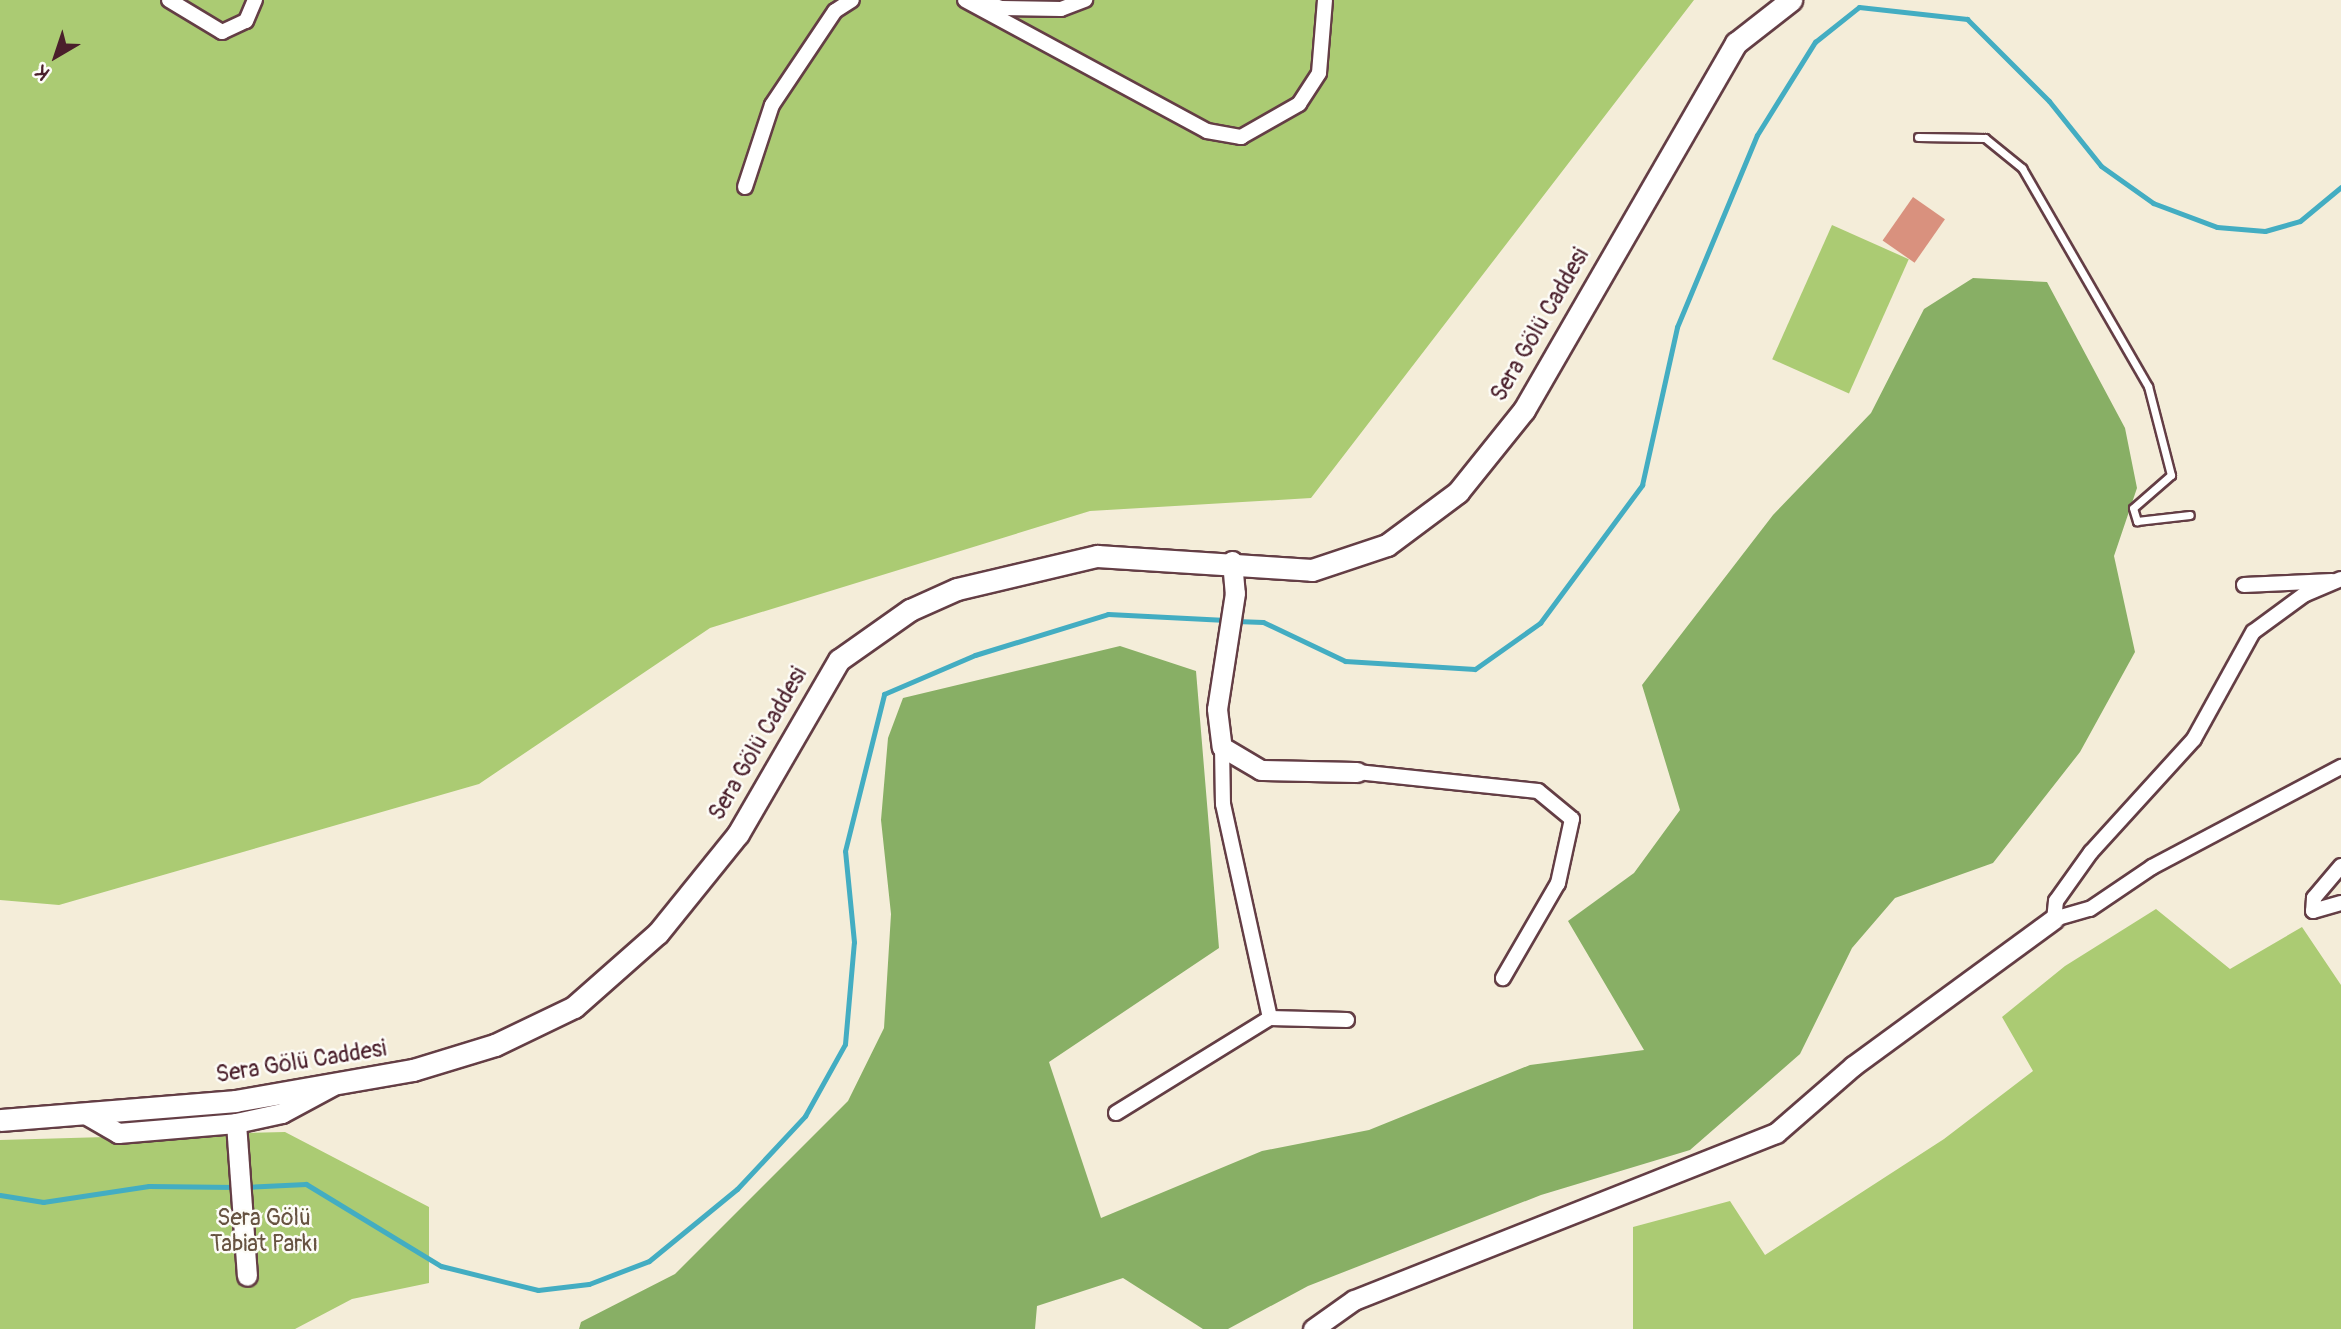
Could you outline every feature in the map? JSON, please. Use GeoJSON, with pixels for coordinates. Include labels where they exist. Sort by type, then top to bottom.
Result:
{"type":"FeatureCollection","features":[{"type":"Feature","properties":{"kind":"main road","name":"Sera Gölü Caddesi"},"geometry":{"type":"LineString","coordinates":[[0,1120],[235,1101],[413,1070],[495,1045],[574,1007],[658,933],[738,834],[839,660],[910,610],[957,589],[1097,556],[1232,561],[1312,570],[1387,545],[1458,492],[1524,410],[1736,43],[1791,0]]}},
{"type":"Feature","properties":{"kind":"street"},"geometry":{"type":"LineString","coordinates":[[169,0],[222,32],[246,22],[255,0]]}},
{"type":"Feature","properties":{"kind":"street"},"geometry":{"type":"LineString","coordinates":[[745,187],[772,105],[835,10],[852,0]]}},
{"type":"Feature","properties":{"kind":"street"},"geometry":{"type":"LineString","coordinates":[[965,0],[1207,131],[1241,137],[1299,104],[1319,73],[1325,0]]}},
{"type":"Feature","properties":{"kind":"street"},"geometry":{"type":"LineString","coordinates":[[976,0],[1002,8],[1060,9],[1085,0]]}},
{"type":"Feature","properties":{"kind":"street"},"geometry":{"type":"LineString","coordinates":[[1232,561],[1235,593],[1226,670],[1217,709],[1222,747],[1223,804],[1270,1018]]}},
{"type":"Feature","properties":{"kind":"street"},"geometry":{"type":"LineString","coordinates":[[2244,585],[2339,581]]}},
{"type":"Feature","properties":{"kind":"street"},"geometry":{"type":"LineString","coordinates":[[2054,919],[2056,901],[2091,852],[2194,739],[2253,632],[2305,594],[2339,581]]}},
{"type":"Feature","properties":{"kind":"street"},"geometry":{"type":"LineString","coordinates":[[1222,747],[1261,771],[1357,772],[1538,791],[1572,819],[1558,883],[1503,978]]}},
{"type":"Feature","properties":{"kind":"street"},"geometry":{"type":"LineString","coordinates":[[1313,1329],[1354,1300],[1776,1133],[1853,1066],[2054,919],[2090,909],[2152,867],[2341,767]]}},
{"type":"Feature","properties":{"kind":"street"},"geometry":{"type":"LineString","coordinates":[[2341,866],[2315,898],[2313,911],[2341,903]]}},
{"type":"Feature","properties":{"kind":"street"},"geometry":{"type":"LineString","coordinates":[[1116,1113],[1270,1018],[1347,1020]]}},
{"type":"Feature","properties":{"kind":"street"},"geometry":{"type":"LineString","coordinates":[[87,1115],[118,1133],[236,1123],[282,1113],[341,1082]]}},
{"type":"Feature","properties":{"kind":"street"},"geometry":{"type":"LineString","coordinates":[[236,1123],[240,1219],[247,1276]]}},
{"type":"Feature","properties":{"kind":"lane"},"geometry":{"type":"LineString","coordinates":[[1918,137],[1985,138],[2022,168],[2148,386],[2171,475],[2133,508],[2137,521],[2190,515]]}},
{"type":"Feature","properties":{"kind":"green space"},"geometry":{"type":"Polygon","coordinates":[[[0,0],[1694,0],[1311,498],[1090,511],[710,628],[479,784],[59,905],[0,900],[0,0]]]}},
{"type":"Feature","properties":{"kind":"green space"},"geometry":{"type":"Polygon","coordinates":[[[1832,225],[1909,259],[1849,393],[1772,359],[1832,225]]]}},
{"type":"Feature","properties":{"kind":"green space"},"geometry":{"type":"Polygon","coordinates":[[[1973,278],[2047,282],[2125,428],[2137,488],[2114,556],[2135,652],[2080,752],[1993,863],[1895,898],[1852,948],[1800,1054],[1690,1150],[1541,1195],[1308,1286],[1228,1329],[1203,1329],[1123,1278],[1037,1306],[1035,1329],[579,1329],[581,1322],[675,1274],[848,1101],[884,1028],[891,914],[881,820],[888,738],[903,698],[1120,646],[1196,671],[1219,948],[1049,1062],[1101,1218],[1262,1151],[1369,1130],[1530,1065],[1644,1050],[1568,921],[1634,873],[1680,810],[1642,685],[1773,515],[1871,413],[1924,309],[1973,278]]]}},
{"type":"Feature","properties":{"kind":"green space"},"geometry":{"type":"Polygon","coordinates":[[[2156,909],[2230,969],[2302,927],[2341,985],[2341,1329],[1633,1329],[1633,1227],[1730,1201],[1765,1255],[1944,1139],[2033,1071],[2002,1017],[2065,966],[2156,909]]]}},
{"type":"Feature","properties":{"kind":"green space","name":"Sera Gölü Tabiat Parkı"},"geometry":{"type":"Polygon","coordinates":[[[285,1132],[429,1207],[429,1283],[352,1299],[295,1329],[0,1329],[0,1140],[285,1132]]]}},
{"type":"Feature","properties":{"kind":"building"},"geometry":{"type":"Polygon","coordinates":[[[1913,197],[1945,219],[1915,263],[1883,240],[1913,197]]]}},
{"type":"Feature","properties":{"kind":"waterway"},"geometry":{"type":"LineString","coordinates":[[1236,621],[1263,622],[1345,661],[1475,669],[1540,623],[1642,485],[1677,327],[1757,135],[1815,42],[1859,7],[1967,19],[2049,101],[2101,166],[2153,203],[2217,227],[2265,231],[2300,221],[2341,187]]}},
{"type":"Feature","properties":{"kind":"waterway"},"geometry":{"type":"LineString","coordinates":[[245,1187],[306,1184],[441,1266],[538,1290],[589,1284],[649,1261],[737,1189],[805,1116],[845,1044],[854,942],[845,851],[884,694],[975,655],[1108,614],[1226,620]]}},
{"type":"Feature","properties":{"kind":"waterway"},"geometry":{"type":"LineString","coordinates":[[0,1195],[43,1202],[149,1186],[235,1187]]}}]}
